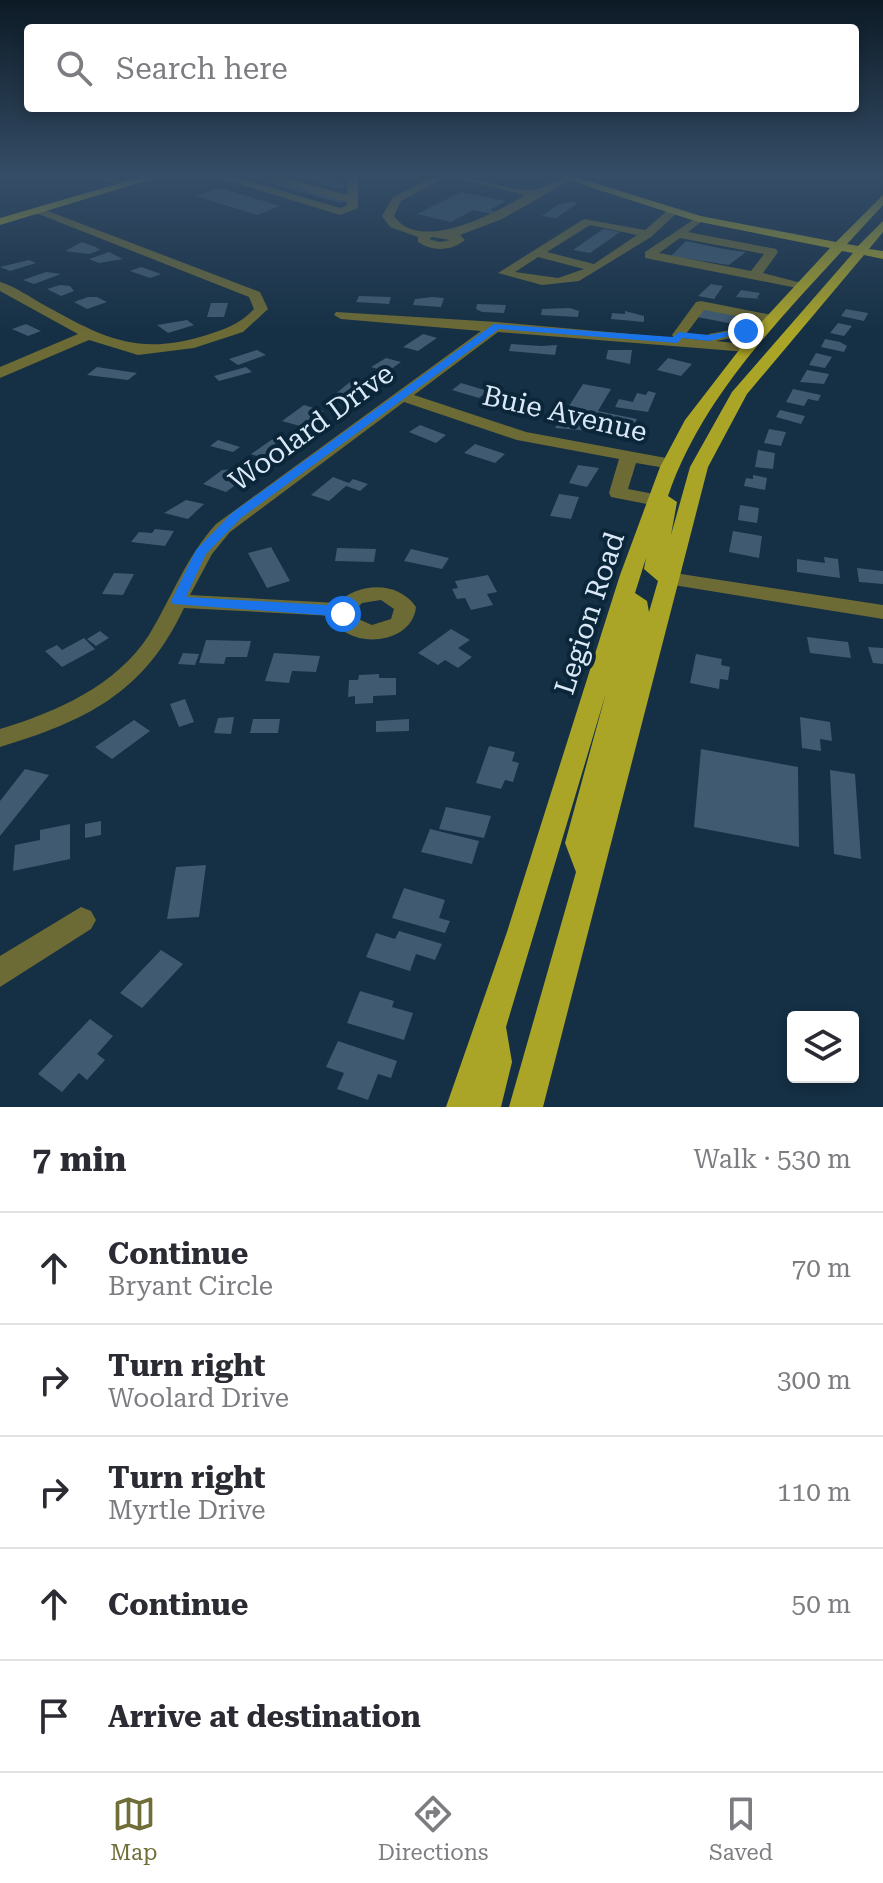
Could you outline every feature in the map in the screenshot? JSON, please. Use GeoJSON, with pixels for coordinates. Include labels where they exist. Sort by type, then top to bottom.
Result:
{"type":"FeatureCollection","features":[{"type":"Feature","properties":{"kind":"main road"},"geometry":{"type":"LineString","coordinates":[[748,229],[872,252]]}},
{"type":"Feature","properties":{"kind":"main road","name":"Legion Road"},"geometry":{"type":"LineString","coordinates":[[463,1107],[624,595],[671,464],[693,420],[756,330],[854,229]]}},
{"type":"Feature","properties":{"kind":"main road"},"geometry":{"type":"LineString","coordinates":[[526,1107],[699,467],[730,407],[872,252],[882,229]]}},
{"type":"Feature","properties":{"kind":"main road"},"geometry":{"type":"LineString","coordinates":[[660,494],[669,500],[654,569],[668,578]]}},
{"type":"Feature","properties":{"kind":"main road"},"geometry":{"type":"LineString","coordinates":[[589,871],[579,843],[638,615],[639,606],[624,595]]}},
{"type":"Feature","properties":{"kind":"main road"},"geometry":{"type":"LineString","coordinates":[[484,1107],[496,1062],[491,1023]]}},
{"type":"Feature","properties":{"kind":"street"},"geometry":{"type":"LineString","coordinates":[[0,286],[126,348],[176,347],[215,337],[248,322],[261,309],[255,295],[91,229]]}},
{"type":"Feature","properties":{"kind":"street"},"geometry":{"type":"LineString","coordinates":[[405,229],[425,235],[422,239],[426,243],[442,245],[457,242],[458,237],[453,234],[467,229]]}},
{"type":"Feature","properties":{"kind":"street"},"geometry":{"type":"LineString","coordinates":[[576,229],[504,273],[536,281],[569,281],[654,229]]}},
{"type":"Feature","properties":{"kind":"street"},"geometry":{"type":"LineString","coordinates":[[623,229],[647,234]]}},
{"type":"Feature","properties":{"kind":"street"},"geometry":{"type":"LineString","coordinates":[[685,229],[649,255],[802,285]]}},
{"type":"Feature","properties":{"kind":"street"},"geometry":{"type":"LineString","coordinates":[[678,234],[772,252],[756,274]]}},
{"type":"Feature","properties":{"kind":"street"},"geometry":{"type":"LineString","coordinates":[[536,253],[592,267]]}},
{"type":"Feature","properties":{"kind":"street"},"geometry":{"type":"LineString","coordinates":[[341,315],[709,340],[756,330]]}},
{"type":"Feature","properties":{"kind":"street"},"geometry":{"type":"LineString","coordinates":[[678,337],[690,321],[756,330]]}},
{"type":"Feature","properties":{"kind":"street","name":"Woolard Drive"},"geometry":{"type":"LineString","coordinates":[[0,738],[83,706],[123,678],[157,640],[200,553],[223,528],[497,326]]}},
{"type":"Feature","properties":{"kind":"street"},"geometry":{"type":"LineString","coordinates":[[0,373],[93,333]]}},
{"type":"Feature","properties":{"kind":"street","name":"Buie Avenue"},"geometry":{"type":"LineString","coordinates":[[402,396],[523,436],[671,464]]}},
{"type":"Feature","properties":{"kind":"street"},"geometry":{"type":"LineString","coordinates":[[629,456],[618,493],[660,494]]}},
{"type":"Feature","properties":{"kind":"street"},"geometry":{"type":"LineString","coordinates":[[668,578],[883,612]]}},
{"type":"Feature","properties":{"kind":"street"},"geometry":{"type":"LineString","coordinates":[[177,601],[344,610]]}},
{"type":"Feature","properties":{"kind":"street"},"geometry":{"type":"LineString","coordinates":[[0,973],[81,920]]}},
{"type":"Feature","properties":{"kind":"building"},"geometry":{"type":"Polygon","coordinates":[[[603,229],[620,232],[590,253],[573,250],[603,229]]]}},
{"type":"Feature","properties":{"kind":"building"},"geometry":{"type":"Polygon","coordinates":[[[686,241],[746,252],[729,265],[671,256],[686,241]]]}},
{"type":"Feature","properties":{"kind":"building"},"geometry":{"type":"Polygon","coordinates":[[[82,242],[100,250],[89,254],[65,251],[82,242]]]}},
{"type":"Feature","properties":{"kind":"building"},"geometry":{"type":"Polygon","coordinates":[[[109,252],[123,259],[99,263],[89,259],[109,252]]]}},
{"type":"Feature","properties":{"kind":"building"},"geometry":{"type":"Polygon","coordinates":[[[29,260],[36,263],[10,271],[0,267],[29,260]]]}},
{"type":"Feature","properties":{"kind":"building"},"geometry":{"type":"Polygon","coordinates":[[[141,267],[161,274],[150,278],[130,271],[141,267]]]}},
{"type":"Feature","properties":{"kind":"building"},"geometry":{"type":"Polygon","coordinates":[[[46,272],[61,274],[34,284],[23,280],[46,272]]]}},
{"type":"Feature","properties":{"kind":"building"},"geometry":{"type":"Polygon","coordinates":[[[711,284],[723,286],[714,299],[698,296],[711,284]]]}},
{"type":"Feature","properties":{"kind":"building"},"geometry":{"type":"Polygon","coordinates":[[[70,286],[74,291],[61,296],[47,289],[70,286]]]}},
{"type":"Feature","properties":{"kind":"building"},"geometry":{"type":"Polygon","coordinates":[[[741,290],[760,293],[757,298],[762,299],[736,297],[741,290]]]}},
{"type":"Feature","properties":{"kind":"building"},"geometry":{"type":"Polygon","coordinates":[[[359,296],[391,297],[389,304],[356,302],[359,296]]]}},
{"type":"Feature","properties":{"kind":"building"},"geometry":{"type":"Polygon","coordinates":[[[88,297],[107,302],[87,309],[74,302],[88,297]]]}},
{"type":"Feature","properties":{"kind":"building"},"geometry":{"type":"Polygon","coordinates":[[[444,298],[441,307],[413,305],[415,299],[444,298]]]}},
{"type":"Feature","properties":{"kind":"building"},"geometry":{"type":"Polygon","coordinates":[[[211,303],[228,303],[224,317],[207,317],[211,303]]]}},
{"type":"Feature","properties":{"kind":"building"},"geometry":{"type":"Polygon","coordinates":[[[477,304],[506,305],[504,313],[482,312],[476,309],[477,304]]]}},
{"type":"Feature","properties":{"kind":"building"},"geometry":{"type":"Polygon","coordinates":[[[570,308],[579,311],[578,317],[541,315],[542,309],[570,308]]]}},
{"type":"Feature","properties":{"kind":"building"},"geometry":{"type":"Polygon","coordinates":[[[704,308],[750,317],[744,326],[697,317],[704,308]]]}},
{"type":"Feature","properties":{"kind":"building"},"geometry":{"type":"Polygon","coordinates":[[[846,309],[868,313],[864,321],[841,316],[846,309]]]}},
{"type":"Feature","properties":{"kind":"building"},"geometry":{"type":"Polygon","coordinates":[[[625,311],[644,316],[644,322],[611,319],[612,313],[625,314],[625,311]]]}},
{"type":"Feature","properties":{"kind":"building"},"geometry":{"type":"Polygon","coordinates":[[[187,320],[194,325],[168,333],[157,325],[187,320]]]}},
{"type":"Feature","properties":{"kind":"building"},"geometry":{"type":"Polygon","coordinates":[[[838,323],[852,326],[844,336],[830,333],[838,323]]]}},
{"type":"Feature","properties":{"kind":"building"},"geometry":{"type":"Polygon","coordinates":[[[26,324],[41,331],[28,336],[12,329],[26,324]]]}},
{"type":"Feature","properties":{"kind":"building"},"geometry":{"type":"Polygon","coordinates":[[[423,334],[437,338],[418,351],[403,347],[423,334]]]}},
{"type":"Feature","properties":{"kind":"building"},"geometry":{"type":"Polygon","coordinates":[[[825,339],[847,346],[844,352],[821,347],[825,339]]]}},
{"type":"Feature","properties":{"kind":"building"},"geometry":{"type":"Polygon","coordinates":[[[511,344],[557,345],[555,355],[509,351],[511,344]]]}},
{"type":"Feature","properties":{"kind":"building"},"geometry":{"type":"Polygon","coordinates":[[[257,350],[266,355],[238,365],[229,359],[257,350]]]}},
{"type":"Feature","properties":{"kind":"building"},"geometry":{"type":"Polygon","coordinates":[[[608,350],[632,350],[630,364],[606,359],[608,350]]]}},
{"type":"Feature","properties":{"kind":"building"},"geometry":{"type":"Polygon","coordinates":[[[816,353],[832,357],[825,368],[809,365],[816,353]]]}},
{"type":"Feature","properties":{"kind":"building"},"geometry":{"type":"Polygon","coordinates":[[[386,358],[401,362],[387,372],[371,367],[386,358]]]}},
{"type":"Feature","properties":{"kind":"building"},"geometry":{"type":"Polygon","coordinates":[[[668,358],[692,364],[681,376],[657,370],[668,358]]]}},
{"type":"Feature","properties":{"kind":"building"},"geometry":{"type":"Polygon","coordinates":[[[97,367],[137,373],[128,380],[87,375],[97,367]]]}},
{"type":"Feature","properties":{"kind":"building"},"geometry":{"type":"Polygon","coordinates":[[[246,367],[252,372],[219,381],[214,376],[246,367]]]}},
{"type":"Feature","properties":{"kind":"building"},"geometry":{"type":"Polygon","coordinates":[[[807,370],[829,374],[824,384],[800,382],[807,370]]]}},
{"type":"Feature","properties":{"kind":"building"},"geometry":{"type":"Polygon","coordinates":[[[350,382],[366,385],[350,399],[334,395],[350,382]]]}},
{"type":"Feature","properties":{"kind":"building"},"geometry":{"type":"Polygon","coordinates":[[[461,383],[488,391],[479,398],[452,390],[461,383]]]}},
{"type":"Feature","properties":{"kind":"building"},"geometry":{"type":"Polygon","coordinates":[[[583,384],[611,389],[598,411],[637,419],[635,423],[643,425],[637,435],[555,428],[583,384]]]}},
{"type":"Feature","properties":{"kind":"building"},"geometry":{"type":"Polygon","coordinates":[[[793,389],[821,395],[818,401],[808,399],[804,406],[786,402],[793,389]]]}},
{"type":"Feature","properties":{"kind":"building"},"geometry":{"type":"Polygon","coordinates":[[[648,391],[656,393],[648,412],[615,407],[619,399],[633,402],[637,393],[646,395],[648,391]]]}},
{"type":"Feature","properties":{"kind":"building"},"geometry":{"type":"Polygon","coordinates":[[[518,401],[545,410],[536,417],[509,408],[518,401]]]}},
{"type":"Feature","properties":{"kind":"building"},"geometry":{"type":"Polygon","coordinates":[[[304,405],[324,411],[319,415],[322,416],[307,428],[282,421],[304,405]]]}},
{"type":"Feature","properties":{"kind":"building"},"geometry":{"type":"Polygon","coordinates":[[[780,410],[805,416],[801,424],[776,417],[780,410]]]}},
{"type":"Feature","properties":{"kind":"building"},"geometry":{"type":"Polygon","coordinates":[[[420,425],[446,435],[436,443],[409,432],[420,425]]]}},
{"type":"Feature","properties":{"kind":"building"},"geometry":{"type":"Polygon","coordinates":[[[769,429],[786,432],[781,446],[764,443],[769,429]]]}},
{"type":"Feature","properties":{"kind":"building"},"geometry":{"type":"Polygon","coordinates":[[[274,438],[289,443],[266,459],[251,454],[274,438]]]}},
{"type":"Feature","properties":{"kind":"building"},"geometry":{"type":"Polygon","coordinates":[[[218,440],[240,447],[233,452],[210,446],[218,440]]]}},
{"type":"Feature","properties":{"kind":"building"},"geometry":{"type":"Polygon","coordinates":[[[475,444],[505,454],[495,463],[464,453],[475,444]]]}},
{"type":"Feature","properties":{"kind":"building"},"geometry":{"type":"Polygon","coordinates":[[[758,450],[775,453],[773,469],[755,467],[758,450]]]}},
{"type":"Feature","properties":{"kind":"building"},"geometry":{"type":"Polygon","coordinates":[[[578,465],[599,468],[587,487],[569,483],[578,465]]]}},
{"type":"Feature","properties":{"kind":"building"},"geometry":{"type":"Polygon","coordinates":[[[233,469],[249,475],[226,492],[203,484],[222,470],[233,469]]]}},
{"type":"Feature","properties":{"kind":"building"},"geometry":{"type":"Polygon","coordinates":[[[753,475],[767,478],[765,490],[744,486],[746,478],[753,479],[753,475]]]}},
{"type":"Feature","properties":{"kind":"building"},"geometry":{"type":"Polygon","coordinates":[[[333,477],[349,483],[353,479],[368,484],[360,491],[346,486],[329,501],[311,495],[333,477]]]}},
{"type":"Feature","properties":{"kind":"building"},"geometry":{"type":"Polygon","coordinates":[[[559,494],[579,497],[571,519],[550,516],[559,494]]]}},
{"type":"Feature","properties":{"kind":"building"},"geometry":{"type":"Polygon","coordinates":[[[186,500],[204,504],[188,519],[164,513],[186,500]]]}},
{"type":"Feature","properties":{"kind":"building"},"geometry":{"type":"Polygon","coordinates":[[[740,505],[759,508],[757,523],[738,520],[740,505]]]}},
{"type":"Feature","properties":{"kind":"building"},"geometry":{"type":"Polygon","coordinates":[[[155,529],[174,531],[165,546],[131,542],[139,532],[152,533],[155,529]]]}},
{"type":"Feature","properties":{"kind":"building"},"geometry":{"type":"Polygon","coordinates":[[[733,531],[762,536],[759,558],[729,552],[733,531]]]}},
{"type":"Feature","properties":{"kind":"building"},"geometry":{"type":"Polygon","coordinates":[[[271,547],[290,581],[267,588],[248,553],[271,547]]]}},
{"type":"Feature","properties":{"kind":"building"},"geometry":{"type":"Polygon","coordinates":[[[337,548],[376,549],[374,562],[335,561],[337,548]]]}},
{"type":"Feature","properties":{"kind":"building"},"geometry":{"type":"Polygon","coordinates":[[[411,549],[449,558],[442,569],[404,561],[411,549]]]}},
{"type":"Feature","properties":{"kind":"building"},"geometry":{"type":"Polygon","coordinates":[[[824,557],[838,559],[840,578],[797,572],[797,559],[825,563],[824,557]]]}},
{"type":"Feature","properties":{"kind":"building"},"geometry":{"type":"Polygon","coordinates":[[[857,568],[883,571],[883,584],[859,582],[857,568]]]}},
{"type":"Feature","properties":{"kind":"building"},"geometry":{"type":"Polygon","coordinates":[[[114,573],[134,574],[123,595],[102,594],[114,573]]]}},
{"type":"Feature","properties":{"kind":"building"},"geometry":{"type":"Polygon","coordinates":[[[488,575],[497,592],[487,594],[493,605],[471,610],[465,598],[457,599],[452,589],[458,588],[455,581],[488,575]]]}},
{"type":"Feature","properties":{"kind":"building"},"geometry":{"type":"Polygon","coordinates":[[[451,629],[470,640],[458,648],[472,657],[458,668],[445,660],[438,665],[418,653],[451,629]]]}},
{"type":"Feature","properties":{"kind":"building"},"geometry":{"type":"Polygon","coordinates":[[[100,631],[109,638],[96,646],[87,639],[100,631]]]}},
{"type":"Feature","properties":{"kind":"building"},"geometry":{"type":"Polygon","coordinates":[[[807,637],[848,642],[851,658],[810,653],[807,637]]]}},
{"type":"Feature","properties":{"kind":"building"},"geometry":{"type":"Polygon","coordinates":[[[84,638],[95,649],[62,667],[45,651],[57,645],[62,650],[84,638]]]}},
{"type":"Feature","properties":{"kind":"building"},"geometry":{"type":"Polygon","coordinates":[[[206,640],[251,641],[247,657],[226,657],[224,664],[199,663],[206,640]]]}},
{"type":"Feature","properties":{"kind":"building"},"geometry":{"type":"Polygon","coordinates":[[[868,647],[883,648],[883,664],[873,663],[868,647]]]}},
{"type":"Feature","properties":{"kind":"building"},"geometry":{"type":"Polygon","coordinates":[[[183,653],[199,654],[195,665],[178,664],[183,653]]]}},
{"type":"Feature","properties":{"kind":"building"},"geometry":{"type":"Polygon","coordinates":[[[274,653],[320,656],[316,672],[292,671],[289,683],[265,681],[274,653]]]}},
{"type":"Feature","properties":{"kind":"building"},"geometry":{"type":"Polygon","coordinates":[[[696,654],[722,659],[721,665],[730,667],[728,680],[720,679],[719,689],[690,683],[696,654]]]}},
{"type":"Feature","properties":{"kind":"building"},"geometry":{"type":"Polygon","coordinates":[[[379,674],[379,678],[396,678],[396,695],[373,696],[373,703],[355,704],[355,696],[348,697],[349,680],[358,680],[359,675],[379,674]]]}},
{"type":"Feature","properties":{"kind":"building"},"geometry":{"type":"Polygon","coordinates":[[[185,699],[194,722],[179,727],[170,704],[185,699]]]}},
{"type":"Feature","properties":{"kind":"building"},"geometry":{"type":"Polygon","coordinates":[[[234,717],[231,734],[214,733],[218,718],[234,717]]]}},
{"type":"Feature","properties":{"kind":"building"},"geometry":{"type":"Polygon","coordinates":[[[800,717],[830,722],[832,741],[820,739],[821,751],[802,748],[800,717]]]}},
{"type":"Feature","properties":{"kind":"building"},"geometry":{"type":"Polygon","coordinates":[[[253,719],[280,719],[278,733],[250,733],[253,719]]]}},
{"type":"Feature","properties":{"kind":"building"},"geometry":{"type":"Polygon","coordinates":[[[409,719],[409,731],[376,732],[376,721],[409,719]]]}},
{"type":"Feature","properties":{"kind":"building"},"geometry":{"type":"Polygon","coordinates":[[[134,720],[150,731],[112,759],[95,747],[134,720]]]}},
{"type":"Feature","properties":{"kind":"building"},"geometry":{"type":"Polygon","coordinates":[[[489,746],[515,752],[512,761],[519,763],[513,782],[505,780],[501,789],[476,783],[489,746]]]}},
{"type":"Feature","properties":{"kind":"building"},"geometry":{"type":"Polygon","coordinates":[[[701,749],[798,767],[799,847],[694,827],[701,749]]]}},
{"type":"Feature","properties":{"kind":"building"},"geometry":{"type":"Polygon","coordinates":[[[25,769],[49,775],[0,836],[0,801],[25,769]]]}},
{"type":"Feature","properties":{"kind":"building"},"geometry":{"type":"Polygon","coordinates":[[[830,770],[855,774],[861,859],[834,854],[830,770]]]}},
{"type":"Feature","properties":{"kind":"building"},"geometry":{"type":"Polygon","coordinates":[[[446,807],[491,816],[484,838],[439,829],[446,807]]]}},
{"type":"Feature","properties":{"kind":"building"},"geometry":{"type":"Polygon","coordinates":[[[101,821],[101,835],[85,838],[85,824],[101,821]]]}},
{"type":"Feature","properties":{"kind":"building"},"geometry":{"type":"Polygon","coordinates":[[[70,824],[70,859],[13,871],[15,845],[40,840],[40,830],[70,824]]]}},
{"type":"Feature","properties":{"kind":"building"},"geometry":{"type":"Polygon","coordinates":[[[430,829],[479,841],[472,864],[421,852],[430,829]]]}},
{"type":"Feature","properties":{"kind":"building"},"geometry":{"type":"Polygon","coordinates":[[[206,865],[199,917],[167,919],[176,867],[206,865]]]}},
{"type":"Feature","properties":{"kind":"building"},"geometry":{"type":"Polygon","coordinates":[[[404,888],[445,900],[439,918],[450,921],[445,933],[392,918],[404,888]]]}},
{"type":"Feature","properties":{"kind":"building"},"geometry":{"type":"Polygon","coordinates":[[[399,931],[442,944],[435,960],[416,954],[410,971],[366,957],[376,933],[395,939],[399,931]]]}},
{"type":"Feature","properties":{"kind":"building"},"geometry":{"type":"Polygon","coordinates":[[[161,950],[183,964],[142,1008],[120,993],[161,950]]]}},
{"type":"Feature","properties":{"kind":"building"},"geometry":{"type":"Polygon","coordinates":[[[360,991],[394,1001],[392,1007],[413,1013],[404,1040],[347,1023],[360,991]]]}},
{"type":"Feature","properties":{"kind":"building"},"geometry":{"type":"Polygon","coordinates":[[[90,1019],[113,1036],[97,1054],[105,1060],[87,1080],[79,1073],[62,1092],[38,1074],[90,1019]]]}},
{"type":"Feature","properties":{"kind":"building"},"geometry":{"type":"Polygon","coordinates":[[[338,1041],[397,1061],[391,1078],[378,1074],[368,1100],[337,1089],[344,1073],[326,1067],[338,1041]]]}},
{"type":"Feature","properties":{"kind":"route"},"geometry":{"type":"LineString","coordinates":[[343,614],[344,610],[177,601],[200,553],[236,515],[497,326],[677,340],[679,335],[709,338],[746,331]]}}]}
